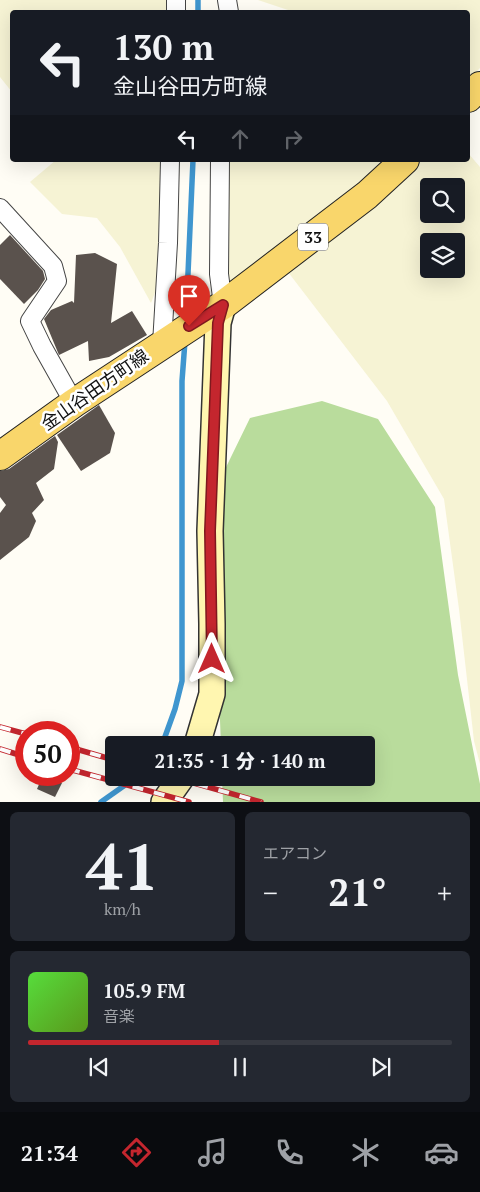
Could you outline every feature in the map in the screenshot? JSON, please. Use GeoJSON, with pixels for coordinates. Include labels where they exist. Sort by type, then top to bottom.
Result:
{"type":"FeatureCollection","features":[{"type":"Feature","properties":{"kind":"main road"},"geometry":{"type":"LineString","coordinates":[[470,96],[480,86]]}},
{"type":"Feature","properties":{"kind":"main road","name":"金山谷田方町線"},"geometry":{"type":"LineString","coordinates":[[0,456],[74,403],[220,307],[367,195],[403,162]]}},
{"type":"Feature","properties":{"kind":"main road"},"geometry":{"type":"LineString","coordinates":[[200,736],[212,694],[210,531],[220,307]]}},
{"type":"Feature","properties":{"kind":"main road"},"geometry":{"type":"LineString","coordinates":[[164,802],[175,786]]}},
{"type":"Feature","properties":{"kind":"street"},"geometry":{"type":"LineString","coordinates":[[162,344],[168,243],[170,162]]}},
{"type":"Feature","properties":{"kind":"street"},"geometry":{"type":"LineString","coordinates":[[220,162],[218,274],[220,307]]}},
{"type":"Feature","properties":{"kind":"street"},"geometry":{"type":"LineString","coordinates":[[0,208],[53,266],[57,281],[30,321],[74,403]]}},
{"type":"Feature","properties":{"kind":"shaded area"},"geometry":{"type":"Polygon","coordinates":[[[0,0],[169,0],[169,10],[10,10],[10,90],[0,77],[0,0]]]}},
{"type":"Feature","properties":{"kind":"shaded area"},"geometry":{"type":"Polygon","coordinates":[[[258,0],[480,0],[480,68],[470,78],[470,10],[288,10],[258,0]]]}},
{"type":"Feature","properties":{"kind":"shaded area"},"geometry":{"type":"Polygon","coordinates":[[[470,155],[480,167],[480,764],[474,741],[444,499],[387,401],[288,272],[420,162],[470,162],[470,155]]]}},
{"type":"Feature","properties":{"kind":"shaded area"},"geometry":{"type":"Polygon","coordinates":[[[54,162],[162,162],[156,290],[151,303],[120,247],[97,218],[62,214],[30,182],[54,162]]]}},
{"type":"Feature","properties":{"kind":"shaded area"},"geometry":{"type":"Polygon","coordinates":[[[229,162],[385,162],[354,191],[225,287],[229,162]]]}},
{"type":"Feature","properties":{"kind":"green space"},"geometry":{"type":"Polygon","coordinates":[[[322,401],[378,419],[435,507],[458,675],[480,784],[480,802],[223,802],[222,786],[375,786],[375,736],[221,736],[211,498],[250,418],[322,401]]]}},
{"type":"Feature","properties":{"kind":"building"},"geometry":{"type":"Polygon","coordinates":[[[10,235],[43,271],[45,279],[38,290],[24,304],[0,279],[0,245],[10,235]]]}},
{"type":"Feature","properties":{"kind":"building"},"geometry":{"type":"Polygon","coordinates":[[[95,253],[117,264],[111,323],[132,311],[147,335],[109,357],[89,361],[88,341],[59,355],[44,319],[51,310],[72,301],[74,303],[76,255],[95,253]]]}},
{"type":"Feature","properties":{"kind":"building"},"geometry":{"type":"Polygon","coordinates":[[[99,405],[115,433],[110,453],[81,471],[57,435],[99,405]]]}},
{"type":"Feature","properties":{"kind":"building"},"geometry":{"type":"Polygon","coordinates":[[[55,436],[58,442],[54,469],[36,483],[44,500],[32,513],[36,521],[29,537],[0,560],[0,513],[6,505],[0,497],[0,471],[9,469],[55,436]]]}},
{"type":"Feature","properties":{"kind":"building"},"geometry":{"type":"Polygon","coordinates":[[[38,786],[60,786],[55,797],[37,789],[38,786]]]}},
{"type":"Feature","properties":{"kind":"waterway"},"geometry":{"type":"LineString","coordinates":[[198,0],[198,10]]}},
{"type":"Feature","properties":{"kind":"waterway"},"geometry":{"type":"LineString","coordinates":[[186,319],[193,162]]}},
{"type":"Feature","properties":{"kind":"waterway"},"geometry":{"type":"LineString","coordinates":[[165,736],[182,681],[182,381],[185,341]]}},
{"type":"Feature","properties":{"kind":"waterway"},"geometry":{"type":"LineString","coordinates":[[101,802],[124,786]]}},
{"type":"Feature","properties":{"kind":"railway"},"geometry":{"type":"LineString","coordinates":[[0,727],[15,731]]}},
{"type":"Feature","properties":{"kind":"railway"},"geometry":{"type":"LineString","coordinates":[[0,749],[15,754]]}},
{"type":"Feature","properties":{"kind":"railway"},"geometry":{"type":"LineString","coordinates":[[80,750],[105,757]]}},
{"type":"Feature","properties":{"kind":"railway"},"geometry":{"type":"LineString","coordinates":[[80,772],[189,802]]}},
{"type":"Feature","properties":{"kind":"railway"},"geometry":{"type":"LineString","coordinates":[[204,786],[261,802]]}},
{"type":"Feature","properties":{"kind":"route"},"geometry":{"type":"LineString","coordinates":[[189,326],[223,305],[218,323],[210,531],[212,659]]}}]}
